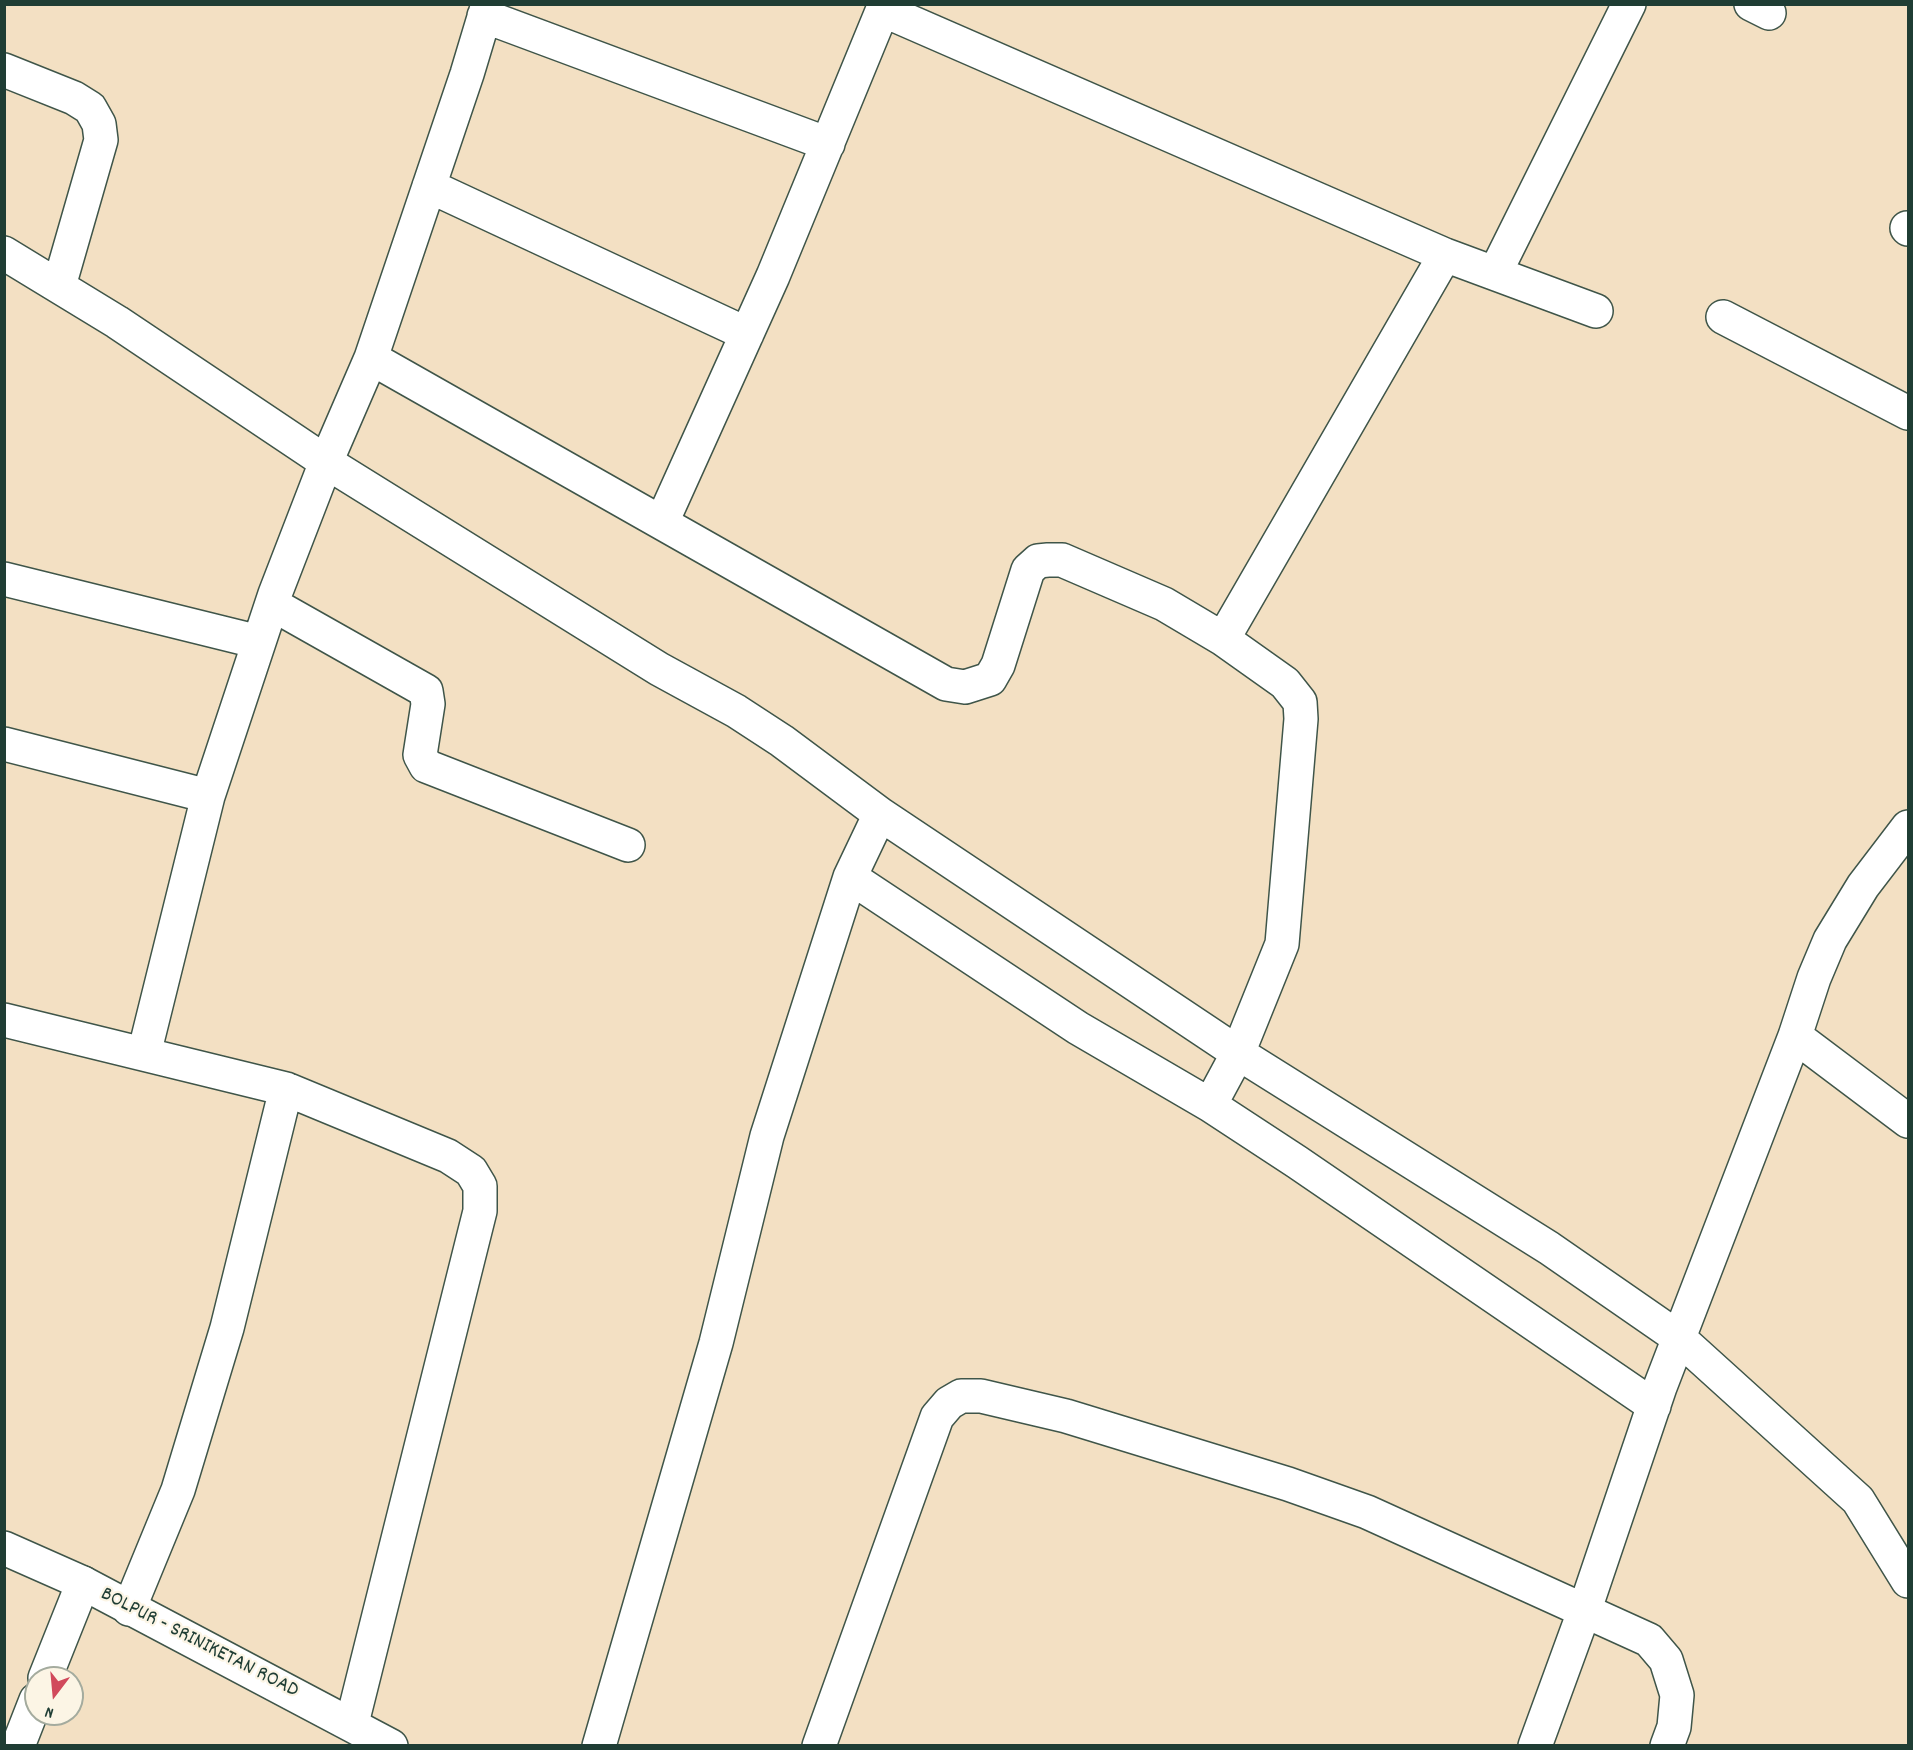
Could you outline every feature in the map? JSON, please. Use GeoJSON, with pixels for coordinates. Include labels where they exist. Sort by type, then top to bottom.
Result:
{"type":"FeatureCollection","features":[{"type":"Feature","properties":{"kind":"street"},"geometry":{"type":"LineString","coordinates":[[1495,273],[1629,4]]}},
{"type":"Feature","properties":{"kind":"street"},"geometry":{"type":"LineString","coordinates":[[662,522],[747,334],[884,8],[1445,255],[1596,311]]}},
{"type":"Feature","properties":{"kind":"street"},"geometry":{"type":"LineString","coordinates":[[144,1054],[208,796],[272,604],[326,462],[371,358],[486,10],[828,144]]}},
{"type":"Feature","properties":{"kind":"street"},"geometry":{"type":"LineString","coordinates":[[4,70],[74,98],[90,108],[99,124],[101,140],[59,286]]}},
{"type":"Feature","properties":{"kind":"street"},"geometry":{"type":"LineString","coordinates":[[429,186],[747,334]]}},
{"type":"Feature","properties":{"kind":"street"},"geometry":{"type":"LineString","coordinates":[[4,253],[59,286],[326,462],[659,669],[736,711],[782,741],[864,846],[1078,1028],[1224,1077],[1549,1248],[1675,1348],[1858,1500],[1908,1581]]}},
{"type":"Feature","properties":{"kind":"street"},"geometry":{"type":"LineString","coordinates":[[1223,639],[1445,255]]}},
{"type":"Feature","properties":{"kind":"street"},"geometry":{"type":"LineString","coordinates":[[1724,317],[1908,413]]}},
{"type":"Feature","properties":{"kind":"street"},"geometry":{"type":"LineString","coordinates":[[371,358],[946,684],[965,687],[990,679],[998,665],[1028,570],[1038,561],[1062,560],[1164,604],[1223,639],[1295,693],[1300,702],[1301,718],[1282,944],[1270,980],[1224,1077]]}},
{"type":"Feature","properties":{"kind":"street"},"geometry":{"type":"LineString","coordinates":[[4,579],[260,642]]}},
{"type":"Feature","properties":{"kind":"street"},"geometry":{"type":"LineString","coordinates":[[272,604],[426,691],[428,704],[420,755],[426,766],[628,845]]}},
{"type":"Feature","properties":{"kind":"street"},"geometry":{"type":"LineString","coordinates":[[4,744],[208,796]]}},
{"type":"Feature","properties":{"kind":"street"},"geometry":{"type":"LineString","coordinates":[[1535,1746],[1585,1610],[1657,1396],[1795,1036],[1814,978],[1830,940],[1863,886],[1906,834]]}},
{"type":"Feature","properties":{"kind":"street"},"geometry":{"type":"LineString","coordinates":[[864,846],[1224,1077],[1657,1396]]}},
{"type":"Feature","properties":{"kind":"street"},"geometry":{"type":"LineString","coordinates":[[599,1746],[716,1343],[767,1136],[864,846]]}},
{"type":"Feature","properties":{"kind":"street"},"geometry":{"type":"LineString","coordinates":[[4,1020],[286,1089],[448,1156],[471,1171],[480,1186],[480,1211],[352,1723]]}},
{"type":"Feature","properties":{"kind":"street"},"geometry":{"type":"LineString","coordinates":[[1795,1036],[1908,1121]]}},
{"type":"Feature","properties":{"kind":"street"},"geometry":{"type":"LineString","coordinates":[[129,1609],[178,1490],[214,1371],[286,1089]]}},
{"type":"Feature","properties":{"kind":"street"},"geometry":{"type":"LineString","coordinates":[[819,1746],[937,1417],[949,1403],[961,1396],[981,1396],[1066,1416],[1288,1484],[1367,1512],[1649,1640],[1666,1660],[1677,1695],[1674,1727],[1667,1746]]}},
{"type":"Feature","properties":{"kind":"street","name":"BOLPUR - SRINIKETAN ROAD"},"geometry":{"type":"LineString","coordinates":[[4,1548],[83,1584],[352,1723],[391,1746]]}},
{"type":"Feature","properties":{"kind":"street"},"geometry":{"type":"LineString","coordinates":[[50,1666],[83,1584]]}},
{"type":"Feature","properties":{"kind":"street"},"geometry":{"type":"LineString","coordinates":[[18,1746],[26,1726]]}}]}
